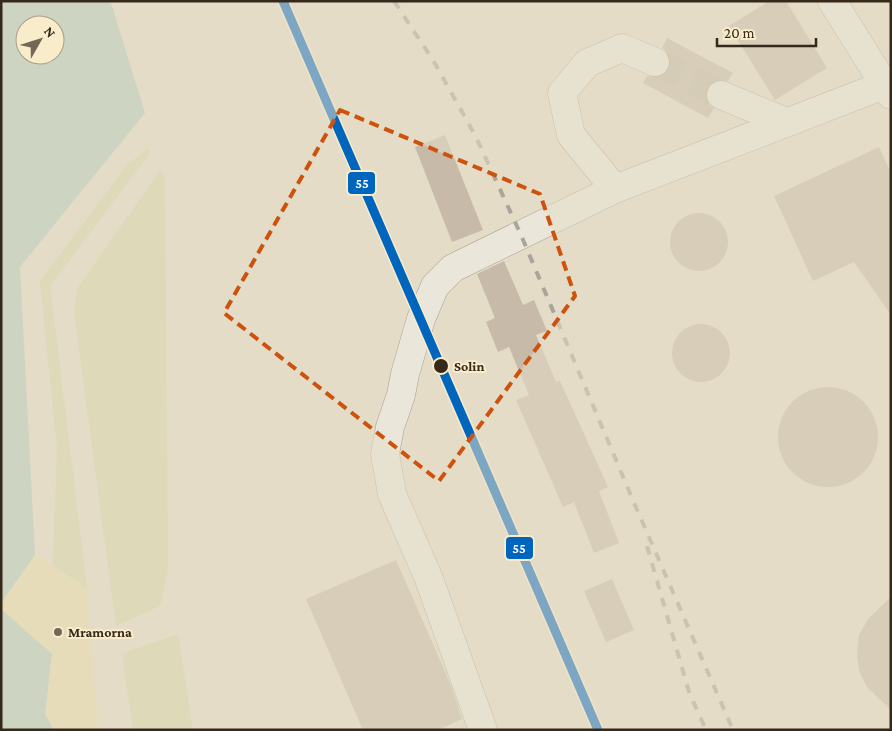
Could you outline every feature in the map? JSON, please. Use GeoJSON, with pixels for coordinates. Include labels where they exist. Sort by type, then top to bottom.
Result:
{"type":"FeatureCollection","features":[{"type":"Feature","properties":{"kind":"street"},"geometry":{"type":"LineString","coordinates":[[483,730],[429,579],[392,494],[385,454],[390,428],[401,395],[421,319],[434,286],[453,268],[615,189],[786,122],[887,90],[832,1]]}},
{"type":"Feature","properties":{"kind":"street"},"geometry":{"type":"LineString","coordinates":[[615,189],[571,135],[562,93],[587,63],[622,48],[655,62]]}},
{"type":"Feature","properties":{"kind":"street"},"geometry":{"type":"LineString","coordinates":[[721,95],[786,122]]}},
{"type":"Feature","properties":{"kind":"highlighted area"},"geometry":{"type":"Polygon","coordinates":[[[340,110],[540,194],[575,296],[439,481],[224,313],[340,110]]]}},
{"type":"Feature","properties":{"kind":"green space"},"geometry":{"type":"Polygon","coordinates":[[[149,148],[149,154],[50,286],[87,588],[53,566],[57,448],[40,281],[127,165],[149,148]]]}},
{"type":"Feature","properties":{"kind":"green space"},"geometry":{"type":"Polygon","coordinates":[[[161,169],[165,180],[168,570],[160,606],[116,626],[74,312],[77,289],[161,169]]]}},
{"type":"Feature","properties":{"kind":"green space"},"geometry":{"type":"Polygon","coordinates":[[[178,634],[193,730],[133,730],[122,654],[178,634]]]}},
{"type":"Feature","properties":{"kind":"sand","name":"Mramorna"},"geometry":{"type":"Polygon","coordinates":[[[35,555],[87,588],[98,730],[54,730],[45,714],[52,654],[1,609],[1,603],[35,555]]]}},
{"type":"Feature","properties":{"kind":"shaded area"},"geometry":{"type":"Polygon","coordinates":[[[1,1],[108,1],[112,6],[145,113],[20,267],[35,555],[1,603],[1,1]]]}},
{"type":"Feature","properties":{"kind":"shaded area"},"geometry":{"type":"Polygon","coordinates":[[[1,609],[52,654],[45,714],[54,730],[1,730],[1,609]]]}},
{"type":"Feature","properties":{"kind":"building"},"geometry":{"type":"Polygon","coordinates":[[[769,1],[786,1],[827,68],[775,100],[729,26],[769,1]]]}},
{"type":"Feature","properties":{"kind":"building"},"geometry":{"type":"Polygon","coordinates":[[[667,38],[733,73],[728,81],[718,80],[711,83],[707,89],[706,98],[708,104],[714,108],[708,118],[643,83],[647,76],[657,77],[665,74],[669,69],[670,60],[668,53],[662,48],[667,38]]]}},
{"type":"Feature","properties":{"kind":"building"},"geometry":{"type":"Polygon","coordinates":[[[445,135],[483,230],[452,242],[415,147],[445,135]]]}},
{"type":"Feature","properties":{"kind":"building"},"geometry":{"type":"Polygon","coordinates":[[[879,147],[891,173],[891,315],[854,262],[813,281],[774,196],[879,147]]]}},
{"type":"Feature","properties":{"kind":"building"},"geometry":{"type":"Polygon","coordinates":[[[693,213],[705,213],[720,221],[728,236],[728,248],[720,263],[705,271],[693,271],[678,263],[670,248],[670,236],[678,221],[693,213]]]}},
{"type":"Feature","properties":{"kind":"building"},"geometry":{"type":"Polygon","coordinates":[[[504,261],[523,305],[534,300],[547,331],[536,335],[556,382],[560,381],[608,487],[599,491],[619,543],[594,553],[574,502],[563,507],[516,400],[529,395],[509,347],[498,352],[486,322],[495,318],[477,274],[504,261]]]}},
{"type":"Feature","properties":{"kind":"building"},"geometry":{"type":"Polygon","coordinates":[[[695,324],[707,324],[722,332],[730,347],[730,359],[722,374],[707,382],[695,382],[680,374],[672,359],[672,347],[680,332],[695,324]]]}},
{"type":"Feature","properties":{"kind":"building"},"geometry":{"type":"Polygon","coordinates":[[[828,387],[847,390],[864,401],[875,418],[878,437],[875,456],[864,473],[847,484],[828,487],[809,484],[792,473],[781,456],[778,437],[781,418],[792,401],[809,390],[828,387]]]}},
{"type":"Feature","properties":{"kind":"building"},"geometry":{"type":"Polygon","coordinates":[[[396,560],[450,683],[462,719],[438,730],[363,730],[306,599],[396,560]]]}},
{"type":"Feature","properties":{"kind":"building"},"geometry":{"type":"Polygon","coordinates":[[[612,579],[634,630],[606,642],[584,591],[612,579]]]}},
{"type":"Feature","properties":{"kind":"building"},"geometry":{"type":"Polygon","coordinates":[[[891,597],[891,710],[867,687],[859,671],[857,653],[859,635],[868,619],[891,597]]]}},
{"type":"Feature","properties":{"kind":"tunnel"},"geometry":{"type":"LineString","coordinates":[[655,62],[721,95]]}},
{"type":"Feature","properties":{"kind":"railway"},"geometry":{"type":"LineString","coordinates":[[394,1],[433,60],[476,137],[521,235],[635,505],[733,730]]}},
{"type":"Feature","properties":{"kind":"railway"},"geometry":{"type":"LineString","coordinates":[[647,546],[689,692],[706,730]]}},
{"type":"Feature","properties":{"kind":"transit line","name":"55"},"geometry":{"type":"LineString","coordinates":[[283,1],[598,730]]}},
{"type":"Feature","properties":{"kind":"place","name":"Solin"},"geometry":{"type":"Point","coordinates":[441,366]}},
{"type":"Feature","properties":{"kind":"place","name":"Mramorna"},"geometry":{"type":"Point","coordinates":[58,632]}}]}
